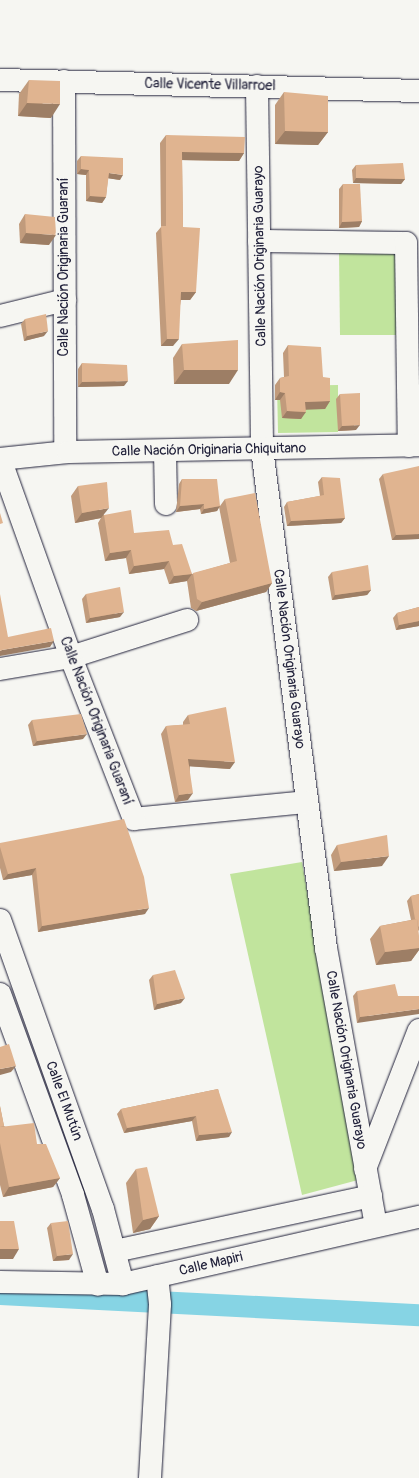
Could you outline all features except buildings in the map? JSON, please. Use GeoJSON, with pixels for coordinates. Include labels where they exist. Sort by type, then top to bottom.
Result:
{"type":"FeatureCollection","features":[{"type":"Feature","properties":{"kind":"street","name":"Calle Vicente Villarroel"},"geometry":{"type":"LineString","coordinates":[[0,80],[419,91]]}},
{"type":"Feature","properties":{"kind":"street","name":"Calle Nación Originaria Guaraní"},"geometry":{"type":"LineString","coordinates":[[64,81],[65,452]]}},
{"type":"Feature","properties":{"kind":"street","name":"Calle Nación Originaria Guarayo"},"geometry":{"type":"LineString","coordinates":[[257,86],[262,449],[326,948],[376,1226]]}},
{"type":"Feature","properties":{"kind":"street"},"geometry":{"type":"LineString","coordinates":[[259,241],[406,243],[414,446]]}},
{"type":"Feature","properties":{"kind":"street"},"geometry":{"type":"LineString","coordinates":[[0,316],[65,300]]}},
{"type":"Feature","properties":{"kind":"street","name":"Calle Nación Originaria Chiquitano"},"geometry":{"type":"LineString","coordinates":[[0,459],[65,452],[414,446]]}},
{"type":"Feature","properties":{"kind":"street"},"geometry":{"type":"LineString","coordinates":[[165,450],[166,504]]}},
{"type":"Feature","properties":{"kind":"street","name":"Calle Nación Originaria Guaraní"},"geometry":{"type":"LineString","coordinates":[[0,459],[71,657],[134,819],[307,802]]}},
{"type":"Feature","properties":{"kind":"street"},"geometry":{"type":"LineString","coordinates":[[0,670],[71,657],[187,620]]}},
{"type":"Feature","properties":{"kind":"street","name":"Calle El Mutún"},"geometry":{"type":"LineString","coordinates":[[0,920],[115,1251],[123,1284]]}},
{"type":"Feature","properties":{"kind":"street","name":"Calle El Mutún"},"geometry":{"type":"LineString","coordinates":[[0,994],[74,1194],[98,1285]]}},
{"type":"Feature","properties":{"kind":"street"},"geometry":{"type":"LineString","coordinates":[[365,1170],[419,1030]]}},
{"type":"Feature","properties":{"kind":"street"},"geometry":{"type":"LineString","coordinates":[[115,1251],[370,1196]]}},
{"type":"Feature","properties":{"kind":"street","name":"Calle Mapiri"},"geometry":{"type":"LineString","coordinates":[[0,1282],[123,1284],[419,1217]]}},
{"type":"Feature","properties":{"kind":"street"},"geometry":{"type":"LineString","coordinates":[[150,1478],[160,1304],[157,1276]]}},
{"type":"Feature","properties":{"kind":"green space"},"geometry":{"type":"Polygon","coordinates":[[[339,253],[396,253],[396,335],[340,335],[339,253]]]}},
{"type":"Feature","properties":{"kind":"green space"},"geometry":{"type":"Polygon","coordinates":[[[338,385],[338,432],[278,433],[277,386],[338,385]]]}},
{"type":"Feature","properties":{"kind":"green space"},"geometry":{"type":"Polygon","coordinates":[[[302,862],[358,1180],[302,1195],[230,874],[302,862]]]}},
{"type":"Feature","properties":{"kind":"waterway"},"geometry":{"type":"LineString","coordinates":[[0,1294],[419,1315]]}}]}
